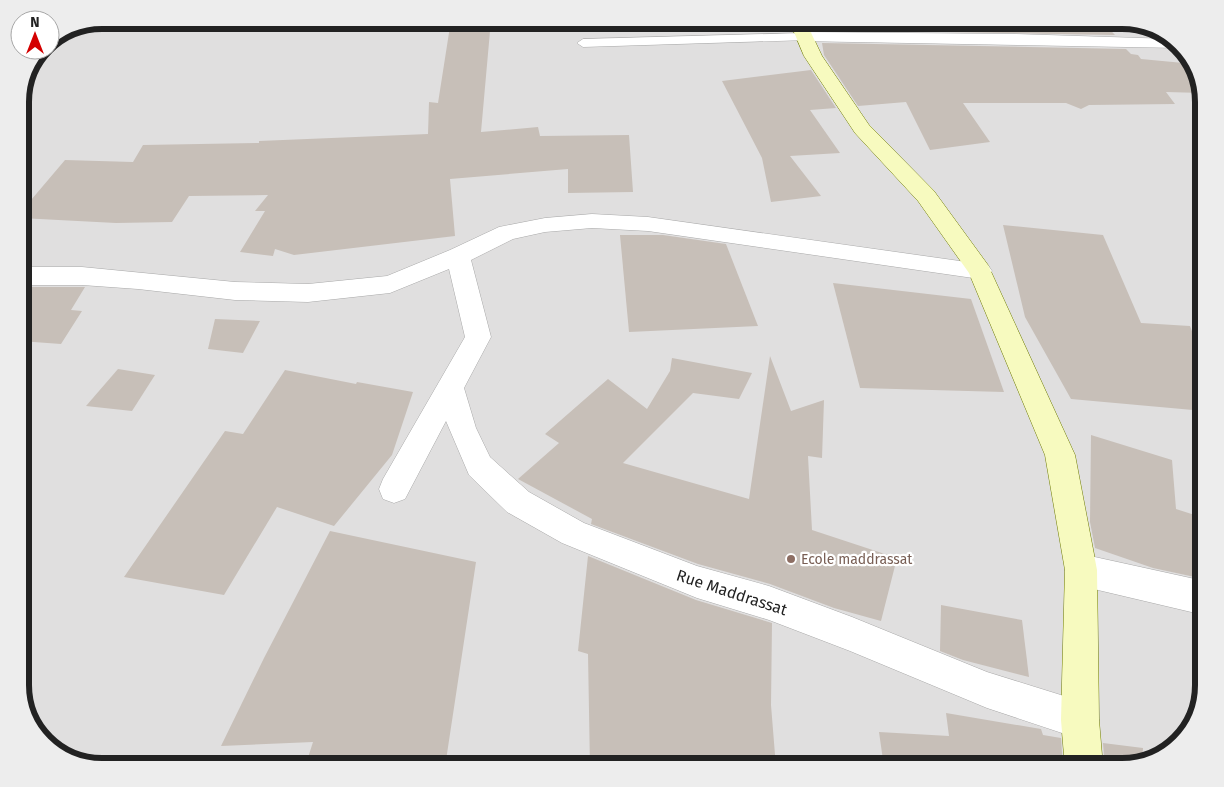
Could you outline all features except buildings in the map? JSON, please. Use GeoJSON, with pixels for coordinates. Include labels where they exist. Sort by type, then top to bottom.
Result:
{"type":"FeatureCollection","features":[{"type":"Feature","properties":{"kind":"main road"},"geometry":{"type":"LineString","coordinates":[[801,29],[813,56],[862,129],[926,196],[980,271],[1060,455],[1081,570],[1080,720],[1083,758]]}},
{"type":"Feature","properties":{"kind":"street"},"geometry":{"type":"LineString","coordinates":[[801,29],[1166,44]]}},
{"type":"Feature","properties":{"kind":"street"},"geometry":{"type":"LineString","coordinates":[[29,276],[82,276],[235,291],[308,293],[390,284],[458,256],[507,232],[545,225],[592,221],[648,224],[980,271]]}},
{"type":"Feature","properties":{"kind":"street"},"geometry":{"type":"LineString","coordinates":[[394,489],[478,337],[458,256]]}},
{"type":"Feature","properties":{"kind":"street","name":"Rue Maddrassat"},"geometry":{"type":"LineString","coordinates":[[450,387],[462,428],[479,466],[518,502],[573,533],[679,575],[769,603],[852,634],[987,690],[1080,720]]}},
{"type":"Feature","properties":{"kind":"street"},"geometry":{"type":"LineString","coordinates":[[1081,570],[1195,596]]}},
{"type":"Feature","properties":{"kind":"lane"},"geometry":{"type":"LineString","coordinates":[[583,43],[801,29]]}},
{"type":"Feature","properties":{"kind":"shaded area"},"geometry":{"type":"Polygon","coordinates":[[[102,29],[1122,29],[1137,30],[1155,36],[1170,47],[1185,65],[1190,74],[1195,92],[1195,695],[1188,718],[1177,733],[1159,748],[1150,753],[1132,758],[92,758],[69,751],[50,737],[44,730],[33,709],[29,690],[29,97],[34,74],[41,61],[60,60],[60,42],[74,34],[87,30],[102,29]]]}},
{"type":"Feature","properties":{"kind":"place","name":"Ecole maddrassat"},"geometry":{"type":"Point","coordinates":[791,559]}}]}
